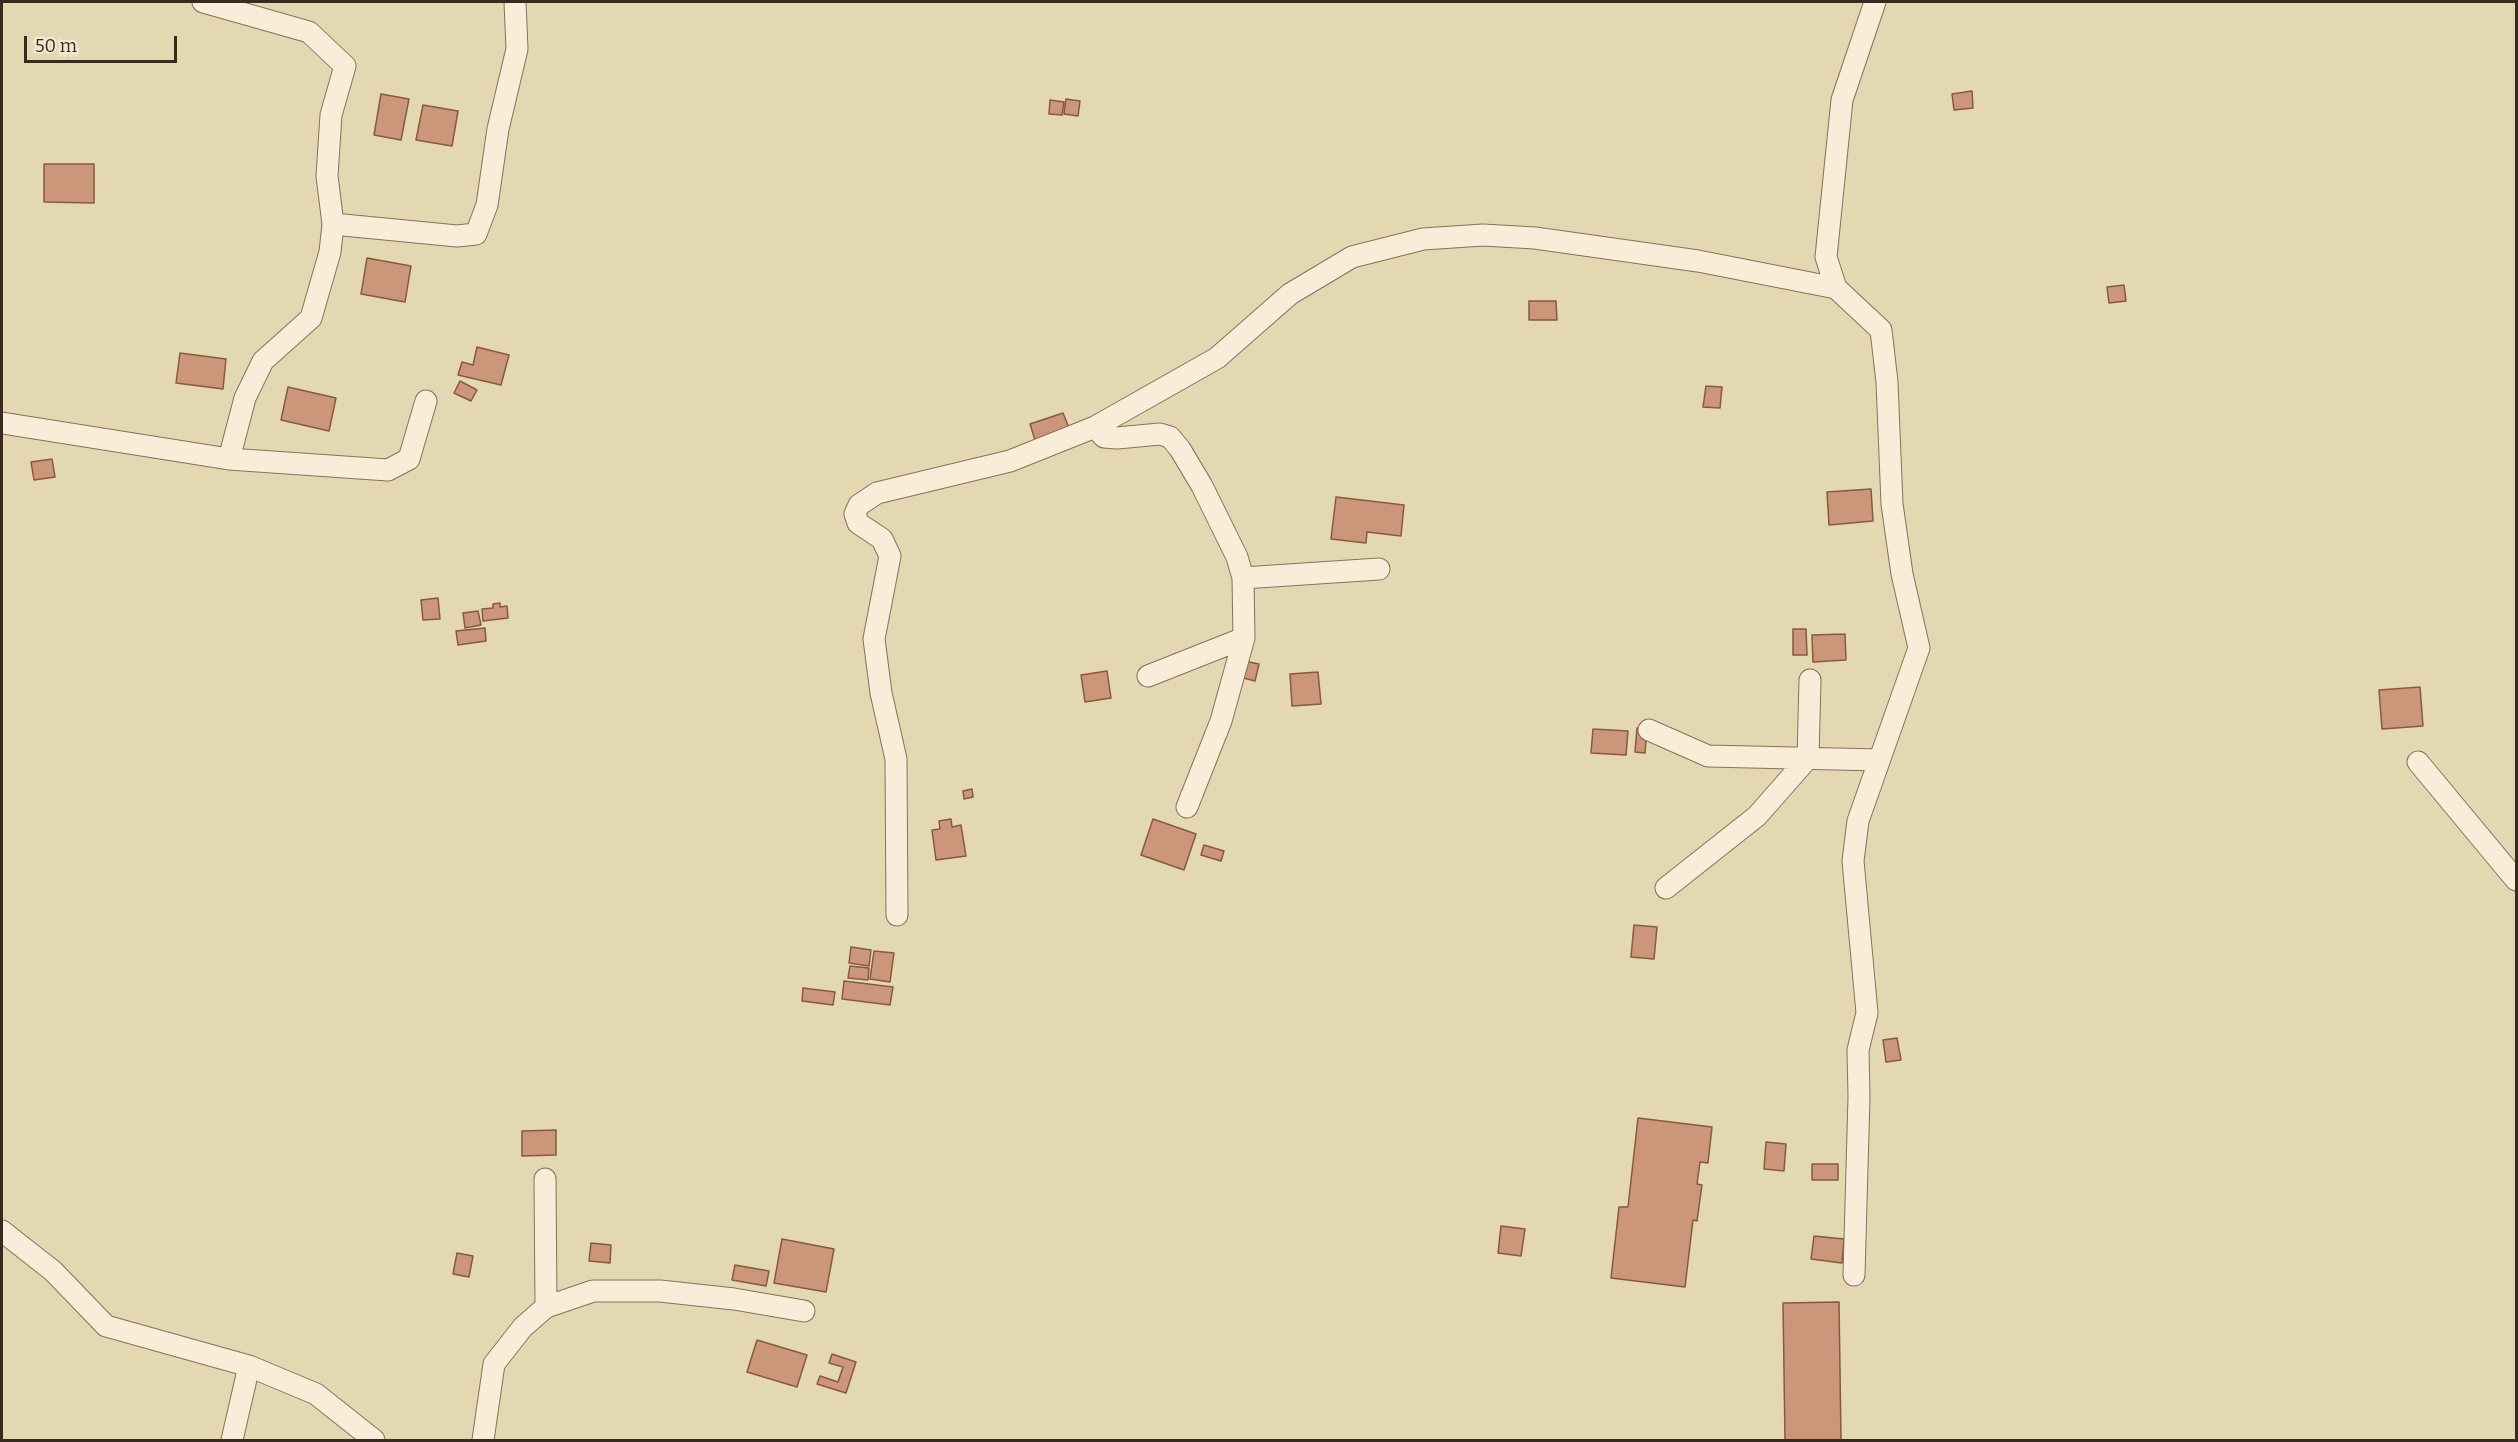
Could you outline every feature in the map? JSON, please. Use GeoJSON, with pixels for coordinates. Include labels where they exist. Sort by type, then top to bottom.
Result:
{"type":"FeatureCollection","features":[{"type":"Feature","properties":{"kind":"street"},"geometry":{"type":"LineString","coordinates":[[203,2],[309,32],[345,66],[331,115],[327,176],[333,224],[330,252],[311,318],[263,361],[245,398],[229,459]]}},
{"type":"Feature","properties":{"kind":"street"},"geometry":{"type":"LineString","coordinates":[[333,224],[457,236],[476,234],[487,205],[498,129],[517,48],[515,2]]}},
{"type":"Feature","properties":{"kind":"street"},"geometry":{"type":"LineString","coordinates":[[1854,1275],[1859,1097],[1858,1050],[1868,1013],[1854,861],[1858,821],[1919,648],[1902,573],[1892,504],[1887,382],[1881,330],[1836,288],[1826,257],[1842,100],[1875,2]]}},
{"type":"Feature","properties":{"kind":"street"},"geometry":{"type":"LineString","coordinates":[[897,915],[896,759],[881,693],[874,639],[890,556],[882,539],[858,522],[855,514],[859,505],[877,493],[1010,461],[1095,427],[1217,358],[1290,294],[1352,256],[1423,240],[1483,235],[1535,238],[1698,261],[1836,288]]}},
{"type":"Feature","properties":{"kind":"street"},"geometry":{"type":"LineString","coordinates":[[2,423],[229,459],[388,470],[409,459],[426,401]]}},
{"type":"Feature","properties":{"kind":"street"},"geometry":{"type":"LineString","coordinates":[[1095,427],[1104,437],[1160,434],[1170,437],[1180,449],[1202,486],[1237,557],[1243,578],[1244,638],[1221,721],[1188,807]]}},
{"type":"Feature","properties":{"kind":"street"},"geometry":{"type":"LineString","coordinates":[[1243,578],[1379,569]]}},
{"type":"Feature","properties":{"kind":"street"},"geometry":{"type":"LineString","coordinates":[[1148,676],[1244,638]]}},
{"type":"Feature","properties":{"kind":"street"},"geometry":{"type":"LineString","coordinates":[[1666,888],[1756,816],[1808,758],[1810,680]]}},
{"type":"Feature","properties":{"kind":"street"},"geometry":{"type":"LineString","coordinates":[[1649,730],[1708,756],[1879,760]]}},
{"type":"Feature","properties":{"kind":"street"},"geometry":{"type":"LineString","coordinates":[[2418,762],[2517,880]]}},
{"type":"Feature","properties":{"kind":"street"},"geometry":{"type":"LineString","coordinates":[[545,1179],[546,1307]]}},
{"type":"Feature","properties":{"kind":"street"},"geometry":{"type":"LineString","coordinates":[[2,1231],[53,1271],[106,1326],[249,1366],[316,1394],[374,1440]]}},
{"type":"Feature","properties":{"kind":"street"},"geometry":{"type":"LineString","coordinates":[[483,1440],[495,1364],[523,1327],[546,1307],[593,1291],[660,1291],[734,1299],[804,1311]]}},
{"type":"Feature","properties":{"kind":"street"},"geometry":{"type":"LineString","coordinates":[[232,1440],[249,1366]]}},
{"type":"Feature","properties":{"kind":"shaded area"},"geometry":{"type":"Polygon","coordinates":[[[2,2],[2516,2],[2516,1440],[2,1440],[2,2]]]}},
{"type":"Feature","properties":{"kind":"building"},"geometry":{"type":"Polygon","coordinates":[[[1972,91],[1973,108],[1954,110],[1952,94],[1972,91]]]}},
{"type":"Feature","properties":{"kind":"building"},"geometry":{"type":"Polygon","coordinates":[[[381,94],[409,99],[401,140],[374,135],[381,94]]]}},
{"type":"Feature","properties":{"kind":"building"},"geometry":{"type":"Polygon","coordinates":[[[1066,99],[1080,101],[1078,116],[1064,114],[1066,99]]]}},
{"type":"Feature","properties":{"kind":"building"},"geometry":{"type":"Polygon","coordinates":[[[1050,100],[1064,102],[1062,115],[1049,114],[1050,100]]]}},
{"type":"Feature","properties":{"kind":"building"},"geometry":{"type":"Polygon","coordinates":[[[423,105],[458,111],[452,146],[416,140],[423,105]]]}},
{"type":"Feature","properties":{"kind":"building"},"geometry":{"type":"Polygon","coordinates":[[[44,164],[94,164],[94,203],[44,202],[44,164]]]}},
{"type":"Feature","properties":{"kind":"building"},"geometry":{"type":"Polygon","coordinates":[[[367,258],[411,266],[405,302],[361,294],[367,258]]]}},
{"type":"Feature","properties":{"kind":"building"},"geometry":{"type":"Polygon","coordinates":[[[2124,285],[2126,301],[2109,303],[2107,287],[2124,285]]]}},
{"type":"Feature","properties":{"kind":"building"},"geometry":{"type":"Polygon","coordinates":[[[1529,301],[1556,301],[1557,320],[1529,320],[1529,301]]]}},
{"type":"Feature","properties":{"kind":"building"},"geometry":{"type":"Polygon","coordinates":[[[477,347],[509,355],[501,385],[458,375],[462,362],[473,365],[477,347]]]}},
{"type":"Feature","properties":{"kind":"building"},"geometry":{"type":"Polygon","coordinates":[[[180,353],[226,359],[223,389],[176,383],[180,353]]]}},
{"type":"Feature","properties":{"kind":"building"},"geometry":{"type":"Polygon","coordinates":[[[460,381],[477,390],[471,401],[454,393],[460,381]]]}},
{"type":"Feature","properties":{"kind":"building"},"geometry":{"type":"Polygon","coordinates":[[[1706,386],[1722,387],[1720,408],[1703,407],[1706,386]]]}},
{"type":"Feature","properties":{"kind":"building"},"geometry":{"type":"Polygon","coordinates":[[[288,387],[336,398],[329,431],[281,420],[288,387]]]}},
{"type":"Feature","properties":{"kind":"building"},"geometry":{"type":"Polygon","coordinates":[[[1063,413],[1069,428],[1035,440],[1030,424],[1063,413]]]}},
{"type":"Feature","properties":{"kind":"building"},"geometry":{"type":"Polygon","coordinates":[[[52,459],[55,477],[34,480],[31,462],[52,459]]]}},
{"type":"Feature","properties":{"kind":"building"},"geometry":{"type":"Polygon","coordinates":[[[1871,489],[1873,521],[1829,525],[1827,492],[1871,489]]]}},
{"type":"Feature","properties":{"kind":"building"},"geometry":{"type":"Polygon","coordinates":[[[1336,497],[1404,505],[1401,536],[1367,532],[1366,543],[1331,539],[1336,497]]]}},
{"type":"Feature","properties":{"kind":"building"},"geometry":{"type":"Polygon","coordinates":[[[438,598],[440,619],[423,620],[421,600],[438,598]]]}},
{"type":"Feature","properties":{"kind":"building"},"geometry":{"type":"Polygon","coordinates":[[[500,603],[500,607],[507,606],[508,618],[483,621],[482,609],[493,608],[493,604],[500,603]]]}},
{"type":"Feature","properties":{"kind":"building"},"geometry":{"type":"Polygon","coordinates":[[[478,611],[481,625],[465,628],[463,613],[478,611]]]}},
{"type":"Feature","properties":{"kind":"building"},"geometry":{"type":"Polygon","coordinates":[[[485,628],[486,641],[458,645],[456,631],[485,628]]]}},
{"type":"Feature","properties":{"kind":"building"},"geometry":{"type":"Polygon","coordinates":[[[1793,629],[1806,629],[1807,655],[1793,655],[1793,629]]]}},
{"type":"Feature","properties":{"kind":"building"},"geometry":{"type":"Polygon","coordinates":[[[1845,634],[1846,660],[1813,662],[1812,635],[1845,634]]]}},
{"type":"Feature","properties":{"kind":"building"},"geometry":{"type":"Polygon","coordinates":[[[1244,661],[1259,664],[1255,681],[1240,677],[1244,661]]]}},
{"type":"Feature","properties":{"kind":"building"},"geometry":{"type":"Polygon","coordinates":[[[1107,671],[1111,698],[1085,702],[1081,675],[1107,671]]]}},
{"type":"Feature","properties":{"kind":"building"},"geometry":{"type":"Polygon","coordinates":[[[1318,672],[1321,704],[1292,706],[1290,674],[1318,672]]]}},
{"type":"Feature","properties":{"kind":"building"},"geometry":{"type":"Polygon","coordinates":[[[2420,687],[2423,726],[2382,729],[2379,690],[2420,687]]]}},
{"type":"Feature","properties":{"kind":"building"},"geometry":{"type":"Polygon","coordinates":[[[1637,728],[1647,729],[1645,753],[1635,752],[1637,728]]]}},
{"type":"Feature","properties":{"kind":"building"},"geometry":{"type":"Polygon","coordinates":[[[1593,729],[1628,731],[1626,755],[1591,753],[1593,729]]]}},
{"type":"Feature","properties":{"kind":"building"},"geometry":{"type":"Polygon","coordinates":[[[972,789],[973,797],[964,799],[963,791],[972,789]]]}},
{"type":"Feature","properties":{"kind":"building"},"geometry":{"type":"Polygon","coordinates":[[[951,819],[952,827],[961,825],[966,856],[936,860],[932,830],[940,829],[939,821],[951,819]]]}},
{"type":"Feature","properties":{"kind":"building"},"geometry":{"type":"Polygon","coordinates":[[[1153,819],[1196,834],[1184,870],[1141,855],[1153,819]]]}},
{"type":"Feature","properties":{"kind":"building"},"geometry":{"type":"Polygon","coordinates":[[[1204,845],[1224,851],[1221,861],[1201,855],[1204,845]]]}},
{"type":"Feature","properties":{"kind":"building"},"geometry":{"type":"Polygon","coordinates":[[[1634,925],[1657,927],[1654,959],[1631,957],[1634,925]]]}},
{"type":"Feature","properties":{"kind":"building"},"geometry":{"type":"Polygon","coordinates":[[[851,947],[871,950],[869,966],[849,963],[851,947]]]}},
{"type":"Feature","properties":{"kind":"building"},"geometry":{"type":"Polygon","coordinates":[[[874,951],[894,953],[890,982],[870,979],[874,951]]]}},
{"type":"Feature","properties":{"kind":"building"},"geometry":{"type":"Polygon","coordinates":[[[850,966],[869,968],[868,980],[848,978],[850,966]]]}},
{"type":"Feature","properties":{"kind":"building"},"geometry":{"type":"Polygon","coordinates":[[[844,981],[893,987],[890,1005],[842,999],[844,981]]]}},
{"type":"Feature","properties":{"kind":"building"},"geometry":{"type":"Polygon","coordinates":[[[803,988],[835,992],[833,1005],[802,1001],[803,988]]]}},
{"type":"Feature","properties":{"kind":"building"},"geometry":{"type":"Polygon","coordinates":[[[1897,1038],[1901,1060],[1886,1062],[1883,1040],[1897,1038]]]}},
{"type":"Feature","properties":{"kind":"building"},"geometry":{"type":"Polygon","coordinates":[[[1638,1118],[1712,1127],[1708,1163],[1700,1162],[1697,1184],[1702,1185],[1697,1221],[1693,1220],[1685,1287],[1611,1278],[1619,1207],[1628,1207],[1638,1118]]]}},
{"type":"Feature","properties":{"kind":"building"},"geometry":{"type":"Polygon","coordinates":[[[556,1130],[556,1155],[522,1156],[522,1131],[556,1130]]]}},
{"type":"Feature","properties":{"kind":"building"},"geometry":{"type":"Polygon","coordinates":[[[1766,1142],[1786,1144],[1784,1171],[1764,1169],[1766,1142]]]}},
{"type":"Feature","properties":{"kind":"building"},"geometry":{"type":"Polygon","coordinates":[[[1812,1164],[1838,1164],[1838,1180],[1812,1180],[1812,1164]]]}},
{"type":"Feature","properties":{"kind":"building"},"geometry":{"type":"Polygon","coordinates":[[[1501,1226],[1525,1229],[1521,1256],[1498,1253],[1501,1226]]]}},
{"type":"Feature","properties":{"kind":"building"},"geometry":{"type":"Polygon","coordinates":[[[1814,1236],[1844,1239],[1842,1263],[1811,1259],[1814,1236]]]}},
{"type":"Feature","properties":{"kind":"building"},"geometry":{"type":"Polygon","coordinates":[[[782,1239],[834,1249],[826,1292],[774,1283],[782,1239]]]}},
{"type":"Feature","properties":{"kind":"building"},"geometry":{"type":"Polygon","coordinates":[[[591,1243],[611,1245],[610,1263],[589,1261],[591,1243]]]}},
{"type":"Feature","properties":{"kind":"building"},"geometry":{"type":"Polygon","coordinates":[[[457,1253],[473,1256],[469,1277],[453,1274],[457,1253]]]}},
{"type":"Feature","properties":{"kind":"building"},"geometry":{"type":"Polygon","coordinates":[[[735,1265],[769,1271],[766,1286],[732,1280],[735,1265]]]}},
{"type":"Feature","properties":{"kind":"building"},"geometry":{"type":"Polygon","coordinates":[[[1839,1302],[1841,1440],[1785,1440],[1783,1303],[1839,1302]]]}},
{"type":"Feature","properties":{"kind":"building"},"geometry":{"type":"Polygon","coordinates":[[[757,1340],[807,1355],[797,1387],[747,1372],[757,1340]]]}},
{"type":"Feature","properties":{"kind":"building"},"geometry":{"type":"Polygon","coordinates":[[[832,1354],[856,1362],[846,1393],[817,1384],[820,1376],[838,1382],[843,1367],[829,1363],[832,1354]]]}}]}
